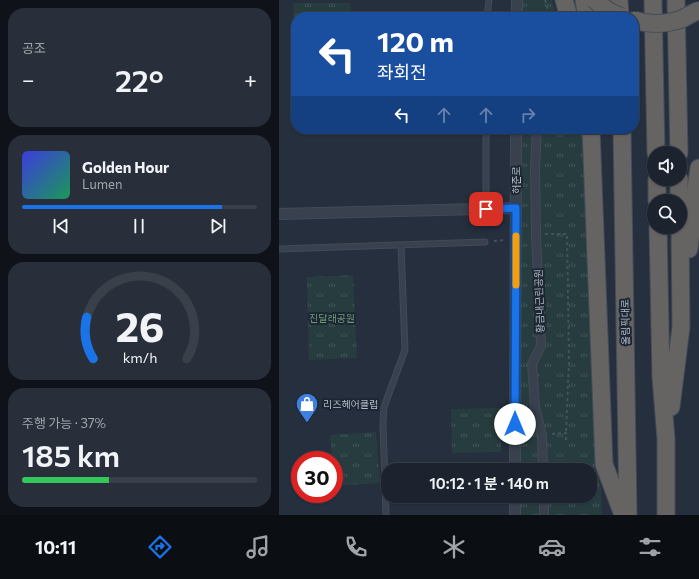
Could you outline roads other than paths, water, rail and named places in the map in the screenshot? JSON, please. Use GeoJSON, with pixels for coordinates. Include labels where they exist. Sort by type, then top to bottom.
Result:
{"type":"FeatureCollection","features":[{"type":"Feature","properties":{"kind":"highway"},"geometry":{"type":"LineString","coordinates":[[564,0],[568,12]]}},
{"type":"Feature","properties":{"kind":"highway"},"geometry":{"type":"LineString","coordinates":[[584,0],[586,12]]}},
{"type":"Feature","properties":{"kind":"highway"},"geometry":{"type":"LineString","coordinates":[[595,0],[611,12]]}},
{"type":"Feature","properties":{"kind":"highway"},"geometry":{"type":"LineString","coordinates":[[619,0],[620,12]]}},
{"type":"Feature","properties":{"kind":"highway"},"geometry":{"type":"LineString","coordinates":[[653,0],[656,146]]}},
{"type":"Feature","properties":{"kind":"highway"},"geometry":{"type":"LineString","coordinates":[[676,0],[679,146]]}},
{"type":"Feature","properties":{"kind":"highway"},"geometry":{"type":"LineString","coordinates":[[639,22],[660,23],[681,19],[699,10]]}},
{"type":"Feature","properties":{"kind":"highway"},"geometry":{"type":"LineString","coordinates":[[591,134],[605,464],[623,515]]}},
{"type":"Feature","properties":{"kind":"highway"},"geometry":{"type":"LineString","coordinates":[[594,195],[601,158],[600,134]]}},
{"type":"Feature","properties":{"kind":"highway","name":"올림픽대로"},"geometry":{"type":"LineString","coordinates":[[622,134],[628,515]]}},
{"type":"Feature","properties":{"kind":"highway"},"geometry":{"type":"LineString","coordinates":[[687,202],[699,168]]}},
{"type":"Feature","properties":{"kind":"highway"},"geometry":{"type":"LineString","coordinates":[[658,234],[661,377],[666,439],[666,515]]}},
{"type":"Feature","properties":{"kind":"highway"},"geometry":{"type":"LineString","coordinates":[[680,234],[681,327]]}},
{"type":"Feature","properties":{"kind":"highway"},"geometry":{"type":"LineString","coordinates":[[666,439],[681,327],[685,234]]}},
{"type":"Feature","properties":{"kind":"street"},"geometry":{"type":"LineString","coordinates":[[517,0],[517,12]]}},
{"type":"Feature","properties":{"kind":"street","name":"허준로"},"geometry":{"type":"LineString","coordinates":[[515,463],[516,134]]}},
{"type":"Feature","properties":{"kind":"street","name":"황금내근린공원"},"geometry":{"type":"LineString","coordinates":[[537,134],[535,168],[536,234],[541,346],[532,364],[535,406],[542,435],[543,463]]}},
{"type":"Feature","properties":{"kind":"street"},"geometry":{"type":"LineString","coordinates":[[279,214],[516,208]]}},
{"type":"Feature","properties":{"kind":"street"},"geometry":{"type":"LineString","coordinates":[[515,503],[515,515]]}},
{"type":"Feature","properties":{"kind":"street"},"geometry":{"type":"LineString","coordinates":[[544,503],[544,515]]}},
{"type":"Feature","properties":{"kind":"lane"},"geometry":{"type":"LineString","coordinates":[[488,12],[489,0]]}},
{"type":"Feature","properties":{"kind":"lane"},"geometry":{"type":"LineString","coordinates":[[486,134],[486,209]]}},
{"type":"Feature","properties":{"kind":"lane"},"geometry":{"type":"LineString","coordinates":[[279,249],[485,242]]}},
{"type":"Feature","properties":{"kind":"lane"},"geometry":{"type":"LineString","coordinates":[[387,515],[383,423],[384,408],[405,350],[401,245]]}},
{"type":"Feature","properties":{"kind":"place","name":"리즈헤어클럽"},"geometry":{"type":"Point","coordinates":[307,424]}},
{"type":"Feature","properties":{"kind":"park label","name":"진달래공원"},"geometry":{"type":"Point","coordinates":[332,318]}}]}
